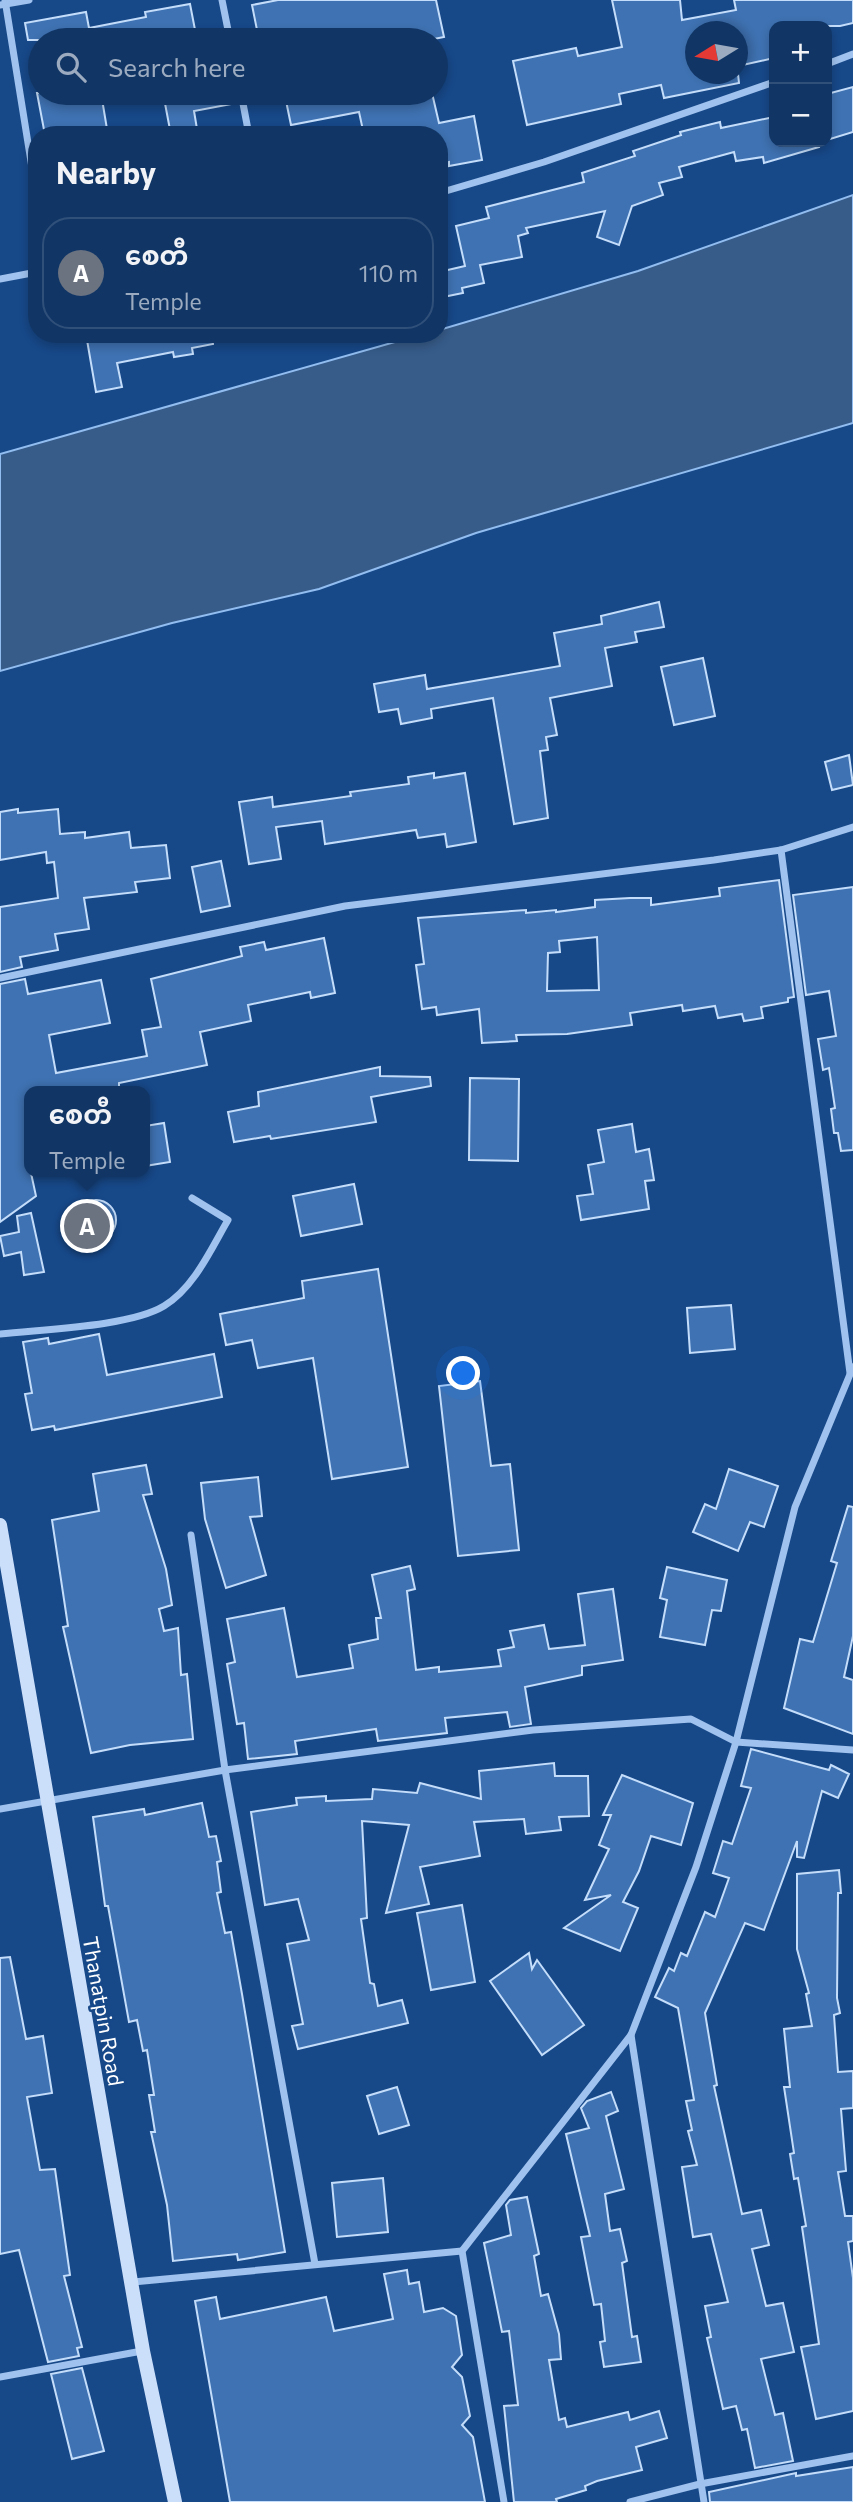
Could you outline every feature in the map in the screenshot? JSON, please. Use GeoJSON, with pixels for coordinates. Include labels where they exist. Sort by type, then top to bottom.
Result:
{"type":"FeatureCollection","features":[{"type":"Feature","properties":{"kind":"main road","name":"Thanatpin Road"},"geometry":{"type":"LineString","coordinates":[[0,1525],[143,2351],[175,2502]]}},
{"type":"Feature","properties":{"kind":"street"},"geometry":{"type":"LineString","coordinates":[[28,147],[3,3],[29,0]]}},
{"type":"Feature","properties":{"kind":"street"},"geometry":{"type":"LineString","coordinates":[[222,0],[228,28]]}},
{"type":"Feature","properties":{"kind":"street"},"geometry":{"type":"LineString","coordinates":[[832,62],[853,54]]}},
{"type":"Feature","properties":{"kind":"street"},"geometry":{"type":"LineString","coordinates":[[448,190],[544,162],[769,84]]}},
{"type":"Feature","properties":{"kind":"street"},"geometry":{"type":"LineString","coordinates":[[243,105],[247,126]]}},
{"type":"Feature","properties":{"kind":"street"},"geometry":{"type":"LineString","coordinates":[[0,279],[28,274]]}},
{"type":"Feature","properties":{"kind":"street"},"geometry":{"type":"LineString","coordinates":[[0,978],[345,906],[781,850],[853,827]]}},
{"type":"Feature","properties":{"kind":"street"},"geometry":{"type":"LineString","coordinates":[[133,2282],[462,2251],[631,2035],[696,1867],[736,1742],[794,1507],[852,1371],[781,850]]}},
{"type":"Feature","properties":{"kind":"street"},"geometry":{"type":"LineString","coordinates":[[0,1334],[146,1314],[166,1305],[202,1265],[228,1220],[192,1198]]}},
{"type":"Feature","properties":{"kind":"street"},"geometry":{"type":"LineString","coordinates":[[191,1535],[225,1770],[315,2264]]}},
{"type":"Feature","properties":{"kind":"street"},"geometry":{"type":"LineString","coordinates":[[0,1809],[225,1770],[533,1730],[691,1719],[736,1742],[853,1749]]}},
{"type":"Feature","properties":{"kind":"street"},"geometry":{"type":"LineString","coordinates":[[631,2035],[704,2502]]}},
{"type":"Feature","properties":{"kind":"street"},"geometry":{"type":"LineString","coordinates":[[462,2251],[504,2502]]}},
{"type":"Feature","properties":{"kind":"street"},"geometry":{"type":"LineString","coordinates":[[0,2377],[143,2351]]}},
{"type":"Feature","properties":{"kind":"street"},"geometry":{"type":"LineString","coordinates":[[630,2502],[701,2484],[853,2456]]}},
{"type":"Feature","properties":{"kind":"water"},"geometry":{"type":"Polygon","coordinates":[[[853,195],[853,423],[476,533],[319,589],[172,623],[0,671],[0,454],[391,343],[448,343],[448,327],[638,271],[853,195]]]}},
{"type":"Feature","properties":{"kind":"building"},"geometry":{"type":"Polygon","coordinates":[[[278,0],[436,0],[442,28],[257,28],[252,5],[278,0]]]}},
{"type":"Feature","properties":{"kind":"building"},"geometry":{"type":"Polygon","coordinates":[[[612,0],[680,0],[682,20],[736,10],[734,0],[853,0],[853,23],[832,26],[832,21],[769,21],[769,59],[748,64],[748,21],[685,21],[685,84],[734,84],[664,98],[661,85],[619,94],[621,104],[527,125],[513,61],[576,48],[578,56],[622,47],[612,0]]]}},
{"type":"Feature","properties":{"kind":"building"},"geometry":{"type":"Polygon","coordinates":[[[190,4],[195,28],[89,28],[146,17],[145,12],[190,4]]]}},
{"type":"Feature","properties":{"kind":"building"},"geometry":{"type":"Polygon","coordinates":[[[86,12],[89,28],[28,28],[28,40],[25,23],[86,12]]]}},
{"type":"Feature","properties":{"kind":"building"},"geometry":{"type":"Polygon","coordinates":[[[853,87],[853,132],[832,138],[832,93],[853,87]]]}},
{"type":"Feature","properties":{"kind":"building"},"geometry":{"type":"Polygon","coordinates":[[[39,105],[103,105],[106,126],[43,126],[39,105]]]}},
{"type":"Feature","properties":{"kind":"building"},"geometry":{"type":"Polygon","coordinates":[[[165,105],[226,105],[194,111],[196,126],[169,126],[165,105]]]}},
{"type":"Feature","properties":{"kind":"building"},"geometry":{"type":"Polygon","coordinates":[[[287,105],[435,105],[439,123],[474,116],[482,160],[449,166],[448,126],[362,126],[359,112],[291,125],[287,105]]]}},
{"type":"Feature","properties":{"kind":"building"},"geometry":{"type":"Polygon","coordinates":[[[769,118],[769,147],[819,147],[764,163],[763,157],[736,161],[734,152],[679,167],[682,177],[659,183],[663,195],[632,206],[619,245],[597,237],[605,211],[526,228],[528,233],[518,236],[522,257],[480,265],[484,283],[462,288],[463,293],[448,296],[448,270],[465,266],[456,226],[489,218],[486,207],[584,182],[582,173],[635,156],[633,151],[681,135],[680,132],[720,122],[721,128],[769,118]]]}},
{"type":"Feature","properties":{"kind":"building"},"geometry":{"type":"Polygon","coordinates":[[[88,343],[213,343],[192,348],[193,354],[174,357],[173,352],[117,363],[122,387],[96,392],[88,343]]]}},
{"type":"Feature","properties":{"kind":"building"},"geometry":{"type":"Polygon","coordinates":[[[659,602],[664,627],[635,632],[637,642],[605,648],[612,686],[550,698],[557,735],[546,737],[548,750],[540,751],[548,818],[514,824],[493,698],[431,709],[432,718],[401,724],[398,709],[379,712],[374,684],[425,675],[427,689],[560,666],[554,633],[602,624],[601,616],[659,602]]]}},
{"type":"Feature","properties":{"kind":"building"},"geometry":{"type":"Polygon","coordinates":[[[703,658],[715,716],[674,725],[661,667],[703,658]]]}},
{"type":"Feature","properties":{"kind":"building"},"geometry":{"type":"Polygon","coordinates":[[[849,755],[853,785],[832,790],[825,762],[849,755]]]}},
{"type":"Feature","properties":{"kind":"building"},"geometry":{"type":"Polygon","coordinates":[[[434,773],[434,778],[465,773],[476,842],[447,847],[445,834],[418,838],[416,830],[325,844],[322,821],[276,827],[281,859],[249,864],[239,802],[272,797],[273,807],[351,796],[350,792],[409,784],[408,777],[434,773]]]}},
{"type":"Feature","properties":{"kind":"building"},"geometry":{"type":"Polygon","coordinates":[[[18,809],[18,813],[58,809],[60,834],[85,832],[85,838],[129,832],[131,848],[166,845],[170,878],[135,882],[137,892],[84,898],[89,929],[55,934],[58,950],[20,957],[22,967],[0,972],[0,907],[58,898],[54,862],[47,863],[46,852],[0,860],[0,812],[18,809]]]}},
{"type":"Feature","properties":{"kind":"building"},"geometry":{"type":"Polygon","coordinates":[[[221,861],[230,906],[201,912],[192,867],[221,861]]]}},
{"type":"Feature","properties":{"kind":"building"},"geometry":{"type":"Polygon","coordinates":[[[779,880],[794,997],[788,998],[788,1002],[761,1007],[763,1018],[744,1021],[742,1014],[718,1018],[715,1006],[683,1011],[682,1005],[630,1013],[632,1025],[567,1034],[516,1035],[517,1041],[482,1043],[479,1009],[437,1015],[436,1007],[422,1009],[416,965],[424,964],[418,918],[526,910],[526,913],[556,912],[595,907],[595,900],[630,898],[651,898],[651,905],[720,896],[719,888],[779,880]],[[597,937],[559,941],[560,952],[548,953],[547,991],[599,990],[597,937]]]}},
{"type":"Feature","properties":{"kind":"building"},"geometry":{"type":"Polygon","coordinates":[[[853,887],[853,1150],[841,1151],[838,1133],[834,1133],[831,1109],[835,1108],[829,1068],[823,1070],[818,1039],[836,1036],[829,991],[806,995],[793,895],[853,887]]]}},
{"type":"Feature","properties":{"kind":"building"},"geometry":{"type":"Polygon","coordinates":[[[324,938],[335,993],[311,998],[310,992],[248,1005],[251,1021],[200,1032],[207,1065],[119,1083],[119,1086],[24,1086],[24,1177],[32,1177],[36,1196],[0,1222],[0,984],[25,979],[28,994],[101,980],[110,1023],[49,1035],[56,1073],[147,1056],[142,1030],[161,1027],[151,979],[242,956],[240,947],[264,942],[266,950],[324,938]]]}},
{"type":"Feature","properties":{"kind":"building"},"geometry":{"type":"Polygon","coordinates":[[[380,1067],[380,1076],[430,1077],[431,1086],[371,1097],[376,1122],[271,1139],[270,1136],[234,1142],[228,1112],[259,1106],[258,1092],[380,1067]]]}},
{"type":"Feature","properties":{"kind":"building"},"geometry":{"type":"Polygon","coordinates":[[[470,1078],[519,1079],[518,1161],[469,1160],[470,1078]]]}},
{"type":"Feature","properties":{"kind":"building"},"geometry":{"type":"Polygon","coordinates":[[[164,1123],[170,1162],[150,1165],[150,1125],[164,1123]]]}},
{"type":"Feature","properties":{"kind":"building"},"geometry":{"type":"Polygon","coordinates":[[[632,1124],[636,1152],[649,1149],[654,1180],[645,1181],[649,1209],[581,1220],[577,1196],[593,1194],[588,1165],[604,1162],[598,1130],[632,1124]]]}},
{"type":"Feature","properties":{"kind":"building"},"geometry":{"type":"Polygon","coordinates":[[[354,1184],[362,1224],[301,1236],[293,1196],[354,1184]]]}},
{"type":"Feature","properties":{"kind":"building"},"geometry":{"type":"Polygon","coordinates":[[[96,1200],[110,1206],[116,1220],[110,1234],[96,1240],[82,1234],[76,1220],[82,1206],[96,1200]]]}},
{"type":"Feature","properties":{"kind":"building"},"geometry":{"type":"Polygon","coordinates":[[[31,1213],[44,1272],[24,1275],[21,1252],[4,1256],[0,1236],[19,1232],[17,1216],[31,1213]]]}},
{"type":"Feature","properties":{"kind":"building"},"geometry":{"type":"Polygon","coordinates":[[[378,1269],[408,1467],[332,1479],[313,1358],[258,1368],[252,1340],[226,1345],[220,1314],[304,1298],[302,1281],[378,1269]]]}},
{"type":"Feature","properties":{"kind":"building"},"geometry":{"type":"Polygon","coordinates":[[[731,1305],[735,1349],[690,1353],[687,1308],[731,1305]]]}},
{"type":"Feature","properties":{"kind":"building"},"geometry":{"type":"Polygon","coordinates":[[[99,1334],[107,1375],[214,1354],[222,1397],[55,1430],[54,1426],[32,1430],[25,1394],[32,1393],[23,1342],[48,1338],[49,1344],[99,1334]]]}},
{"type":"Feature","properties":{"kind":"building"},"geometry":{"type":"Polygon","coordinates":[[[480,1381],[491,1466],[510,1464],[519,1550],[458,1556],[439,1386],[480,1381]]]}},
{"type":"Feature","properties":{"kind":"building"},"geometry":{"type":"Polygon","coordinates":[[[146,1465],[152,1494],[143,1495],[166,1569],[172,1605],[159,1609],[164,1631],[178,1628],[181,1675],[187,1674],[193,1739],[130,1745],[91,1753],[63,1627],[68,1626],[52,1520],[99,1511],[93,1474],[146,1465]]]}},
{"type":"Feature","properties":{"kind":"building"},"geometry":{"type":"Polygon","coordinates":[[[729,1469],[778,1486],[764,1527],[750,1522],[738,1551],[693,1532],[705,1504],[716,1509],[729,1469]]]}},
{"type":"Feature","properties":{"kind":"building"},"geometry":{"type":"Polygon","coordinates":[[[258,1477],[262,1516],[250,1517],[266,1575],[226,1588],[205,1519],[201,1483],[258,1477]]]}},
{"type":"Feature","properties":{"kind":"building"},"geometry":{"type":"Polygon","coordinates":[[[848,1506],[853,1507],[853,1636],[844,1677],[853,1680],[853,1734],[784,1708],[800,1639],[813,1642],[837,1563],[831,1561],[848,1506]]]}},
{"type":"Feature","properties":{"kind":"building"},"geometry":{"type":"Polygon","coordinates":[[[410,1566],[415,1589],[407,1591],[416,1670],[439,1667],[439,1672],[501,1666],[498,1650],[514,1647],[510,1631],[544,1625],[549,1649],[585,1645],[578,1594],[613,1589],[623,1660],[582,1666],[582,1675],[525,1687],[531,1724],[510,1727],[507,1712],[445,1718],[447,1733],[378,1741],[376,1729],[295,1741],[297,1754],[248,1759],[244,1723],[237,1724],[227,1664],[235,1662],[227,1619],[284,1608],[297,1677],[353,1668],[349,1645],[378,1639],[376,1618],[381,1618],[372,1575],[410,1566]]]}},
{"type":"Feature","properties":{"kind":"building"},"geometry":{"type":"Polygon","coordinates":[[[667,1567],[727,1580],[721,1611],[712,1610],[705,1645],[660,1637],[667,1600],[660,1598],[667,1567]]]}},
{"type":"Feature","properties":{"kind":"building"},"geometry":{"type":"Polygon","coordinates":[[[751,1749],[829,1770],[831,1765],[849,1774],[838,1798],[822,1791],[804,1858],[797,1857],[797,1841],[764,1930],[745,1923],[705,2013],[717,2085],[714,2086],[742,2214],[761,2210],[769,2245],[752,2249],[766,2306],[783,2303],[794,2352],[761,2359],[775,2415],[783,2413],[793,2461],[755,2468],[747,2429],[742,2430],[736,2406],[723,2409],[707,2338],[711,2337],[705,2306],[728,2302],[711,2234],[693,2237],[682,2167],[697,2165],[688,2131],[692,2130],[686,2101],[694,2100],[678,2008],[655,1997],[669,1968],[674,1971],[681,1953],[687,1956],[705,1912],[715,1917],[729,1878],[713,1873],[723,1841],[732,1844],[751,1788],[741,1786],[751,1749]]]}},
{"type":"Feature","properties":{"kind":"building"},"geometry":{"type":"Polygon","coordinates":[[[554,1763],[555,1776],[588,1776],[589,1816],[559,1817],[561,1830],[526,1834],[524,1819],[474,1822],[480,1856],[420,1867],[429,1904],[386,1913],[409,1825],[362,1821],[367,1918],[361,1919],[370,1983],[374,1984],[378,2006],[402,2000],[408,2023],[298,2049],[292,2026],[303,2024],[287,1944],[309,1940],[298,1899],[265,1905],[251,1812],[297,1805],[296,1798],[326,1796],[326,1801],[372,1799],[373,1789],[417,1793],[420,1783],[481,1799],[479,1771],[554,1763]]]}},
{"type":"Feature","properties":{"kind":"building"},"geometry":{"type":"Polygon","coordinates":[[[622,1775],[693,1803],[681,1845],[651,1836],[639,1871],[623,1902],[638,1908],[620,1951],[564,1928],[611,1895],[585,1900],[609,1849],[599,1845],[611,1815],[603,1815],[622,1775]]]}},
{"type":"Feature","properties":{"kind":"building"},"geometry":{"type":"Polygon","coordinates":[[[202,1803],[209,1837],[216,1836],[221,1861],[217,1862],[221,1892],[217,1893],[225,1933],[231,1932],[285,2252],[238,2260],[237,2254],[173,2261],[167,2205],[151,2132],[155,2132],[149,2095],[154,2095],[147,2050],[143,2051],[137,2020],[129,2022],[108,1906],[105,1906],[93,1817],[144,1809],[145,1815],[202,1803]]]}},
{"type":"Feature","properties":{"kind":"building"},"geometry":{"type":"Polygon","coordinates":[[[839,1870],[841,1893],[838,1893],[837,1998],[840,2013],[834,2015],[838,2072],[853,2071],[853,2108],[841,2109],[846,2171],[838,2172],[845,2216],[853,2216],[853,2241],[848,2242],[853,2278],[853,2411],[816,2419],[801,2347],[819,2344],[802,2227],[806,2226],[798,2178],[794,2179],[790,2154],[794,2153],[784,2087],[790,2087],[784,2029],[812,2026],[806,1994],[809,1993],[797,1949],[797,1874],[839,1870]]]}},
{"type":"Feature","properties":{"kind":"building"},"geometry":{"type":"Polygon","coordinates":[[[462,1905],[475,1982],[431,1990],[417,1913],[462,1905]]]}},
{"type":"Feature","properties":{"kind":"building"},"geometry":{"type":"Polygon","coordinates":[[[529,1953],[532,1969],[537,1960],[584,2025],[542,2055],[490,1981],[529,1953]]]}},
{"type":"Feature","properties":{"kind":"building"},"geometry":{"type":"Polygon","coordinates":[[[10,1957],[26,2039],[43,2036],[52,2093],[27,2097],[40,2170],[55,2169],[70,2275],[64,2276],[82,2347],[77,2348],[79,2356],[48,2362],[19,2250],[0,2254],[0,1958],[10,1957]]]}},
{"type":"Feature","properties":{"kind":"building"},"geometry":{"type":"Polygon","coordinates":[[[397,2087],[409,2125],[379,2134],[367,2096],[397,2087]]]}},
{"type":"Feature","properties":{"kind":"building"},"geometry":{"type":"Polygon","coordinates":[[[611,2092],[618,2111],[606,2116],[624,2189],[605,2194],[610,2231],[620,2229],[627,2261],[622,2263],[632,2337],[637,2336],[641,2362],[604,2367],[600,2342],[605,2341],[601,2304],[594,2305],[581,2237],[590,2236],[566,2134],[589,2128],[581,2108],[587,2101],[611,2092]]]}},
{"type":"Feature","properties":{"kind":"building"},"geometry":{"type":"Polygon","coordinates":[[[383,2178],[388,2232],[337,2237],[332,2183],[383,2178]]]}},
{"type":"Feature","properties":{"kind":"building"},"geometry":{"type":"Polygon","coordinates":[[[527,2197],[539,2254],[534,2256],[541,2296],[548,2294],[559,2334],[561,2359],[549,2360],[559,2420],[565,2418],[567,2427],[628,2412],[630,2420],[659,2411],[667,2438],[636,2447],[642,2470],[597,2481],[585,2486],[586,2490],[556,2499],[557,2502],[514,2502],[504,2406],[518,2405],[509,2331],[502,2332],[484,2243],[511,2235],[506,2205],[510,2200],[527,2197]]]}},
{"type":"Feature","properties":{"kind":"building"},"geometry":{"type":"Polygon","coordinates":[[[407,2270],[409,2284],[419,2282],[424,2312],[443,2308],[456,2316],[462,2355],[452,2367],[462,2377],[470,2416],[462,2425],[473,2437],[485,2502],[230,2502],[195,2301],[216,2297],[220,2319],[326,2297],[334,2331],[393,2319],[384,2274],[407,2270]]]}},
{"type":"Feature","properties":{"kind":"building"},"geometry":{"type":"Polygon","coordinates":[[[82,2368],[104,2451],[72,2459],[51,2374],[82,2368]]]}},
{"type":"Feature","properties":{"kind":"building"},"geometry":{"type":"Polygon","coordinates":[[[853,2467],[853,2502],[710,2502],[709,2492],[796,2473],[796,2476],[853,2467]]]}},
{"type":"Feature","properties":{"kind":"place","name":"စေတီ"},"geometry":{"type":"Point","coordinates":[87,1226]}}]}
